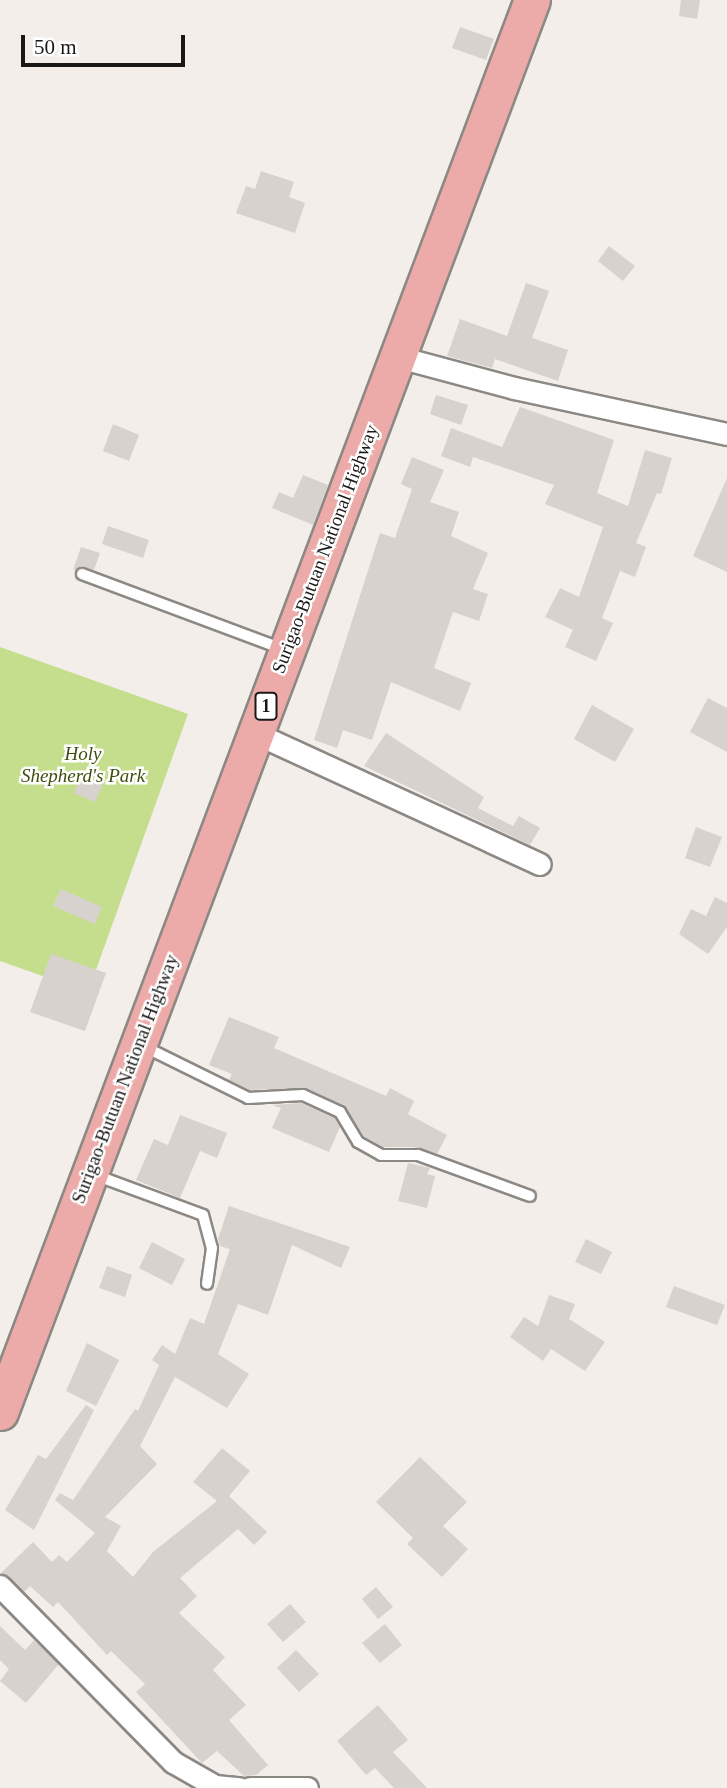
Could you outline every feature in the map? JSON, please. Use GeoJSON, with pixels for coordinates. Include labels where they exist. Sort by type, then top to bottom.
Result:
{"type":"FeatureCollection","features":[{"type":"Feature","properties":{"kind":"highway","name":"Surigao-Butuan National Highway"},"geometry":{"type":"LineString","coordinates":[[0,1412],[137,1043],[257,734],[284,650],[399,357],[532,0]]}},
{"type":"Feature","properties":{"kind":"street"},"geometry":{"type":"LineString","coordinates":[[399,357],[565,400],[727,434]]}},
{"type":"Feature","properties":{"kind":"street"},"geometry":{"type":"LineString","coordinates":[[257,734],[539,864]]}},
{"type":"Feature","properties":{"kind":"street"},"geometry":{"type":"LineString","coordinates":[[0,1587],[173,1762],[215,1786],[239,1788]]}},
{"type":"Feature","properties":{"kind":"street"},"geometry":{"type":"LineString","coordinates":[[250,1788],[300,1787]]}},
{"type":"Feature","properties":{"kind":"lane"},"geometry":{"type":"LineString","coordinates":[[82,574],[284,650]]}},
{"type":"Feature","properties":{"kind":"lane"},"geometry":{"type":"LineString","coordinates":[[137,1043],[248,1098],[303,1095],[340,1112],[358,1142],[381,1155],[418,1154],[530,1196]]}},
{"type":"Feature","properties":{"kind":"lane"},"geometry":{"type":"LineString","coordinates":[[89,1173],[180,1203],[203,1215],[212,1248],[207,1284]]}},
{"type":"Feature","properties":{"kind":"green space","name":"Holy Shepherd's Park"},"geometry":{"type":"Polygon","coordinates":[[[0,647],[188,714],[88,992],[0,961],[0,647]]]}},
{"type":"Feature","properties":{"kind":"building"},"geometry":{"type":"Polygon","coordinates":[[[681,0],[700,0],[697,19],[679,16],[681,0]]]}},
{"type":"Feature","properties":{"kind":"building"},"geometry":{"type":"Polygon","coordinates":[[[460,27],[494,39],[486,60],[452,48],[460,27]]]}},
{"type":"Feature","properties":{"kind":"building"},"geometry":{"type":"Polygon","coordinates":[[[261,171],[294,182],[289,197],[305,203],[295,233],[236,213],[246,186],[255,189],[261,171]]]}},
{"type":"Feature","properties":{"kind":"building"},"geometry":{"type":"Polygon","coordinates":[[[609,246],[635,266],[623,281],[598,261],[609,246]]]}},
{"type":"Feature","properties":{"kind":"building"},"geometry":{"type":"Polygon","coordinates":[[[526,283],[549,291],[532,338],[568,350],[558,381],[495,359],[492,368],[447,356],[460,319],[507,336],[526,283]]]}},
{"type":"Feature","properties":{"kind":"building"},"geometry":{"type":"Polygon","coordinates":[[[436,395],[468,405],[461,425],[430,414],[436,395]]]}},
{"type":"Feature","properties":{"kind":"building"},"geometry":{"type":"Polygon","coordinates":[[[520,407],[614,440],[597,493],[628,506],[645,450],[672,458],[661,494],[657,493],[636,543],[646,547],[635,577],[620,571],[602,618],[613,623],[596,661],[565,647],[573,630],[545,617],[560,588],[579,597],[603,527],[545,504],[554,485],[473,457],[470,467],[441,456],[451,428],[502,447],[520,407]]]}},
{"type":"Feature","properties":{"kind":"building"},"geometry":{"type":"Polygon","coordinates":[[[113,424],[139,435],[129,461],[103,451],[113,424]]]}},
{"type":"Feature","properties":{"kind":"building"},"geometry":{"type":"Polygon","coordinates":[[[412,457],[444,470],[430,502],[459,512],[451,536],[488,553],[473,589],[488,594],[479,621],[453,612],[434,668],[471,683],[460,711],[391,682],[372,740],[343,730],[337,748],[314,740],[380,533],[395,538],[412,489],[401,484],[412,457]]]}},
{"type":"Feature","properties":{"kind":"building"},"geometry":{"type":"Polygon","coordinates":[[[303,475],[328,485],[313,525],[272,508],[279,492],[293,498],[303,475]]]}},
{"type":"Feature","properties":{"kind":"building"},"geometry":{"type":"Polygon","coordinates":[[[727,478],[727,572],[693,556],[727,478]]]}},
{"type":"Feature","properties":{"kind":"building"},"geometry":{"type":"Polygon","coordinates":[[[108,526],[149,540],[143,558],[102,544],[108,526]]]}},
{"type":"Feature","properties":{"kind":"building"},"geometry":{"type":"Polygon","coordinates":[[[81,547],[100,553],[94,570],[81,566],[73,570],[81,547]]]}},
{"type":"Feature","properties":{"kind":"building"},"geometry":{"type":"Polygon","coordinates":[[[708,698],[727,708],[727,752],[690,732],[708,698]]]}},
{"type":"Feature","properties":{"kind":"building"},"geometry":{"type":"Polygon","coordinates":[[[592,705],[634,729],[615,762],[574,739],[592,705]]]}},
{"type":"Feature","properties":{"kind":"building"},"geometry":{"type":"Polygon","coordinates":[[[386,733],[484,797],[478,808],[513,826],[519,816],[540,828],[530,845],[364,766],[386,733]]]}},
{"type":"Feature","properties":{"kind":"building"},"geometry":{"type":"Polygon","coordinates":[[[82,775],[103,784],[95,802],[74,793],[82,775]]]}},
{"type":"Feature","properties":{"kind":"building"},"geometry":{"type":"Polygon","coordinates":[[[696,827],[722,837],[710,867],[685,858],[696,827]]]}},
{"type":"Feature","properties":{"kind":"building"},"geometry":{"type":"Polygon","coordinates":[[[61,889],[102,907],[95,924],[53,906],[61,889]]]}},
{"type":"Feature","properties":{"kind":"building"},"geometry":{"type":"Polygon","coordinates":[[[715,897],[727,903],[727,927],[708,954],[679,934],[691,909],[706,916],[715,897]]]}},
{"type":"Feature","properties":{"kind":"building"},"geometry":{"type":"Polygon","coordinates":[[[51,954],[106,973],[85,1031],[30,1012],[51,954]]]}},
{"type":"Feature","properties":{"kind":"building"},"geometry":{"type":"Polygon","coordinates":[[[229,1017],[279,1037],[274,1048],[386,1096],[390,1088],[414,1101],[408,1114],[447,1135],[437,1154],[418,1147],[383,1147],[364,1136],[344,1105],[306,1088],[250,1090],[229,1080],[232,1074],[209,1065],[229,1017]]]}},
{"type":"Feature","properties":{"kind":"building"},"geometry":{"type":"Polygon","coordinates":[[[301,1103],[334,1118],[340,1127],[329,1152],[272,1128],[281,1108],[272,1105],[301,1103]]]}},
{"type":"Feature","properties":{"kind":"building"},"geometry":{"type":"Polygon","coordinates":[[[180,1115],[227,1133],[217,1158],[200,1151],[180,1198],[136,1180],[154,1139],[168,1145],[180,1115]]]}},
{"type":"Feature","properties":{"kind":"building"},"geometry":{"type":"Polygon","coordinates":[[[408,1163],[430,1168],[427,1174],[435,1176],[427,1208],[398,1201],[408,1163]]]}},
{"type":"Feature","properties":{"kind":"building"},"geometry":{"type":"Polygon","coordinates":[[[229,1206],[350,1247],[341,1268],[292,1245],[268,1315],[238,1304],[218,1354],[249,1374],[227,1408],[175,1377],[140,1446],[157,1464],[105,1517],[121,1526],[107,1551],[133,1577],[153,1552],[217,1501],[193,1482],[222,1448],[250,1471],[229,1496],[267,1532],[254,1545],[238,1529],[180,1578],[197,1596],[179,1613],[225,1657],[213,1670],[246,1705],[229,1720],[268,1765],[256,1775],[244,1776],[217,1751],[202,1763],[136,1692],[145,1684],[111,1651],[107,1655],[58,1602],[53,1607],[30,1586],[24,1592],[1,1573],[33,1542],[52,1562],[59,1555],[67,1562],[95,1533],[55,1500],[60,1493],[73,1500],[135,1409],[138,1411],[159,1365],[152,1360],[162,1345],[175,1354],[190,1318],[204,1324],[230,1249],[220,1246],[218,1239],[229,1206]]]}},
{"type":"Feature","properties":{"kind":"building"},"geometry":{"type":"Polygon","coordinates":[[[586,1239],[612,1252],[601,1274],[575,1262],[586,1239]]]}},
{"type":"Feature","properties":{"kind":"building"},"geometry":{"type":"Polygon","coordinates":[[[152,1242],[185,1259],[172,1285],[139,1268],[152,1242]]]}},
{"type":"Feature","properties":{"kind":"building"},"geometry":{"type":"Polygon","coordinates":[[[107,1266],[132,1275],[125,1297],[99,1288],[107,1266]]]}},
{"type":"Feature","properties":{"kind":"building"},"geometry":{"type":"Polygon","coordinates":[[[674,1286],[725,1305],[717,1325],[666,1307],[674,1286]]]}},
{"type":"Feature","properties":{"kind":"building"},"geometry":{"type":"Polygon","coordinates":[[[549,1295],[575,1304],[569,1319],[605,1342],[585,1371],[551,1349],[543,1361],[510,1337],[524,1317],[538,1326],[549,1295]]]}},
{"type":"Feature","properties":{"kind":"building"},"geometry":{"type":"Polygon","coordinates":[[[87,1343],[119,1360],[96,1406],[66,1391],[87,1343]]]}},
{"type":"Feature","properties":{"kind":"building"},"geometry":{"type":"Polygon","coordinates":[[[86,1405],[94,1410],[34,1530],[5,1510],[38,1455],[46,1459],[86,1405]]]}},
{"type":"Feature","properties":{"kind":"building"},"geometry":{"type":"Polygon","coordinates":[[[420,1457],[467,1502],[443,1526],[468,1549],[442,1577],[407,1544],[413,1538],[376,1502],[420,1457]]]}},
{"type":"Feature","properties":{"kind":"building"},"geometry":{"type":"Polygon","coordinates":[[[376,1587],[393,1607],[378,1619],[362,1599],[376,1587]]]}},
{"type":"Feature","properties":{"kind":"building"},"geometry":{"type":"Polygon","coordinates":[[[290,1604],[306,1622],[283,1642],[267,1624],[290,1604]]]}},
{"type":"Feature","properties":{"kind":"building"},"geometry":{"type":"Polygon","coordinates":[[[385,1624],[402,1645],[380,1663],[362,1643],[385,1624]]]}},
{"type":"Feature","properties":{"kind":"building"},"geometry":{"type":"Polygon","coordinates":[[[0,1626],[25,1650],[34,1640],[59,1664],[26,1703],[0,1681],[9,1669],[0,1660],[0,1626]]]}},
{"type":"Feature","properties":{"kind":"building"},"geometry":{"type":"Polygon","coordinates":[[[296,1650],[319,1674],[299,1692],[277,1668],[296,1650]]]}},
{"type":"Feature","properties":{"kind":"building"},"geometry":{"type":"Polygon","coordinates":[[[378,1705],[408,1740],[393,1752],[427,1788],[394,1788],[375,1768],[366,1775],[337,1741],[378,1705]]]}}]}
